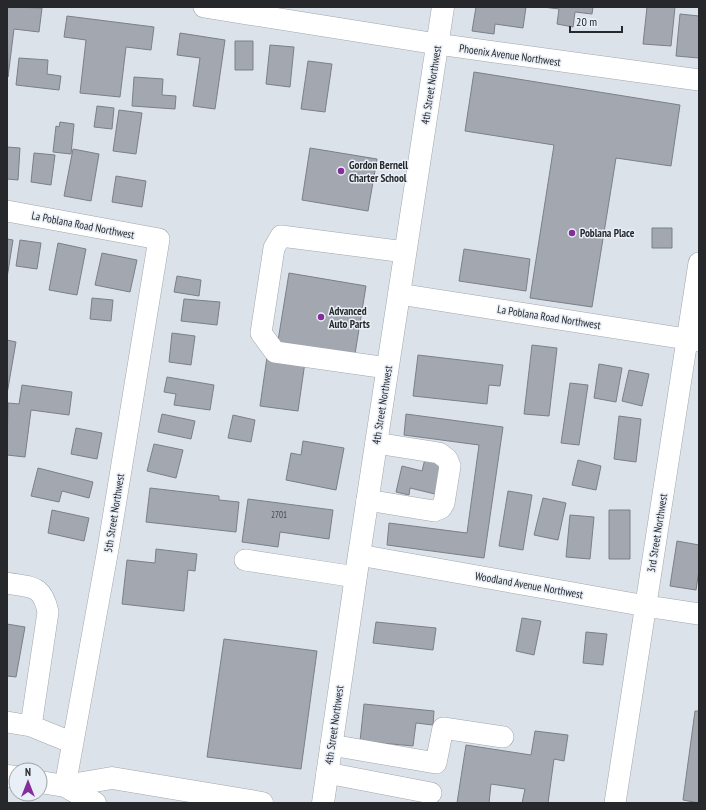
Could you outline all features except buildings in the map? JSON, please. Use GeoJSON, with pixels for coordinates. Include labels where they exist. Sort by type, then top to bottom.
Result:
{"type":"FeatureCollection","features":[{"type":"Feature","properties":{"kind":"main road","name":"4th Street Northwest"},"geometry":{"type":"LineString","coordinates":[[323,803],[367,500],[443,7]]}},
{"type":"Feature","properties":{"kind":"main road"},"geometry":{"type":"LineString","coordinates":[[48,783],[65,786],[112,778],[262,803]]}},
{"type":"Feature","properties":{"kind":"main road"},"geometry":{"type":"LineString","coordinates":[[65,786],[95,803]]}},
{"type":"Feature","properties":{"kind":"street","name":"Phoenix Avenue Northwest"},"geometry":{"type":"LineString","coordinates":[[204,7],[437,44],[699,80]]}},
{"type":"Feature","properties":{"kind":"street","name":"La Poblana Road Northwest"},"geometry":{"type":"LineString","coordinates":[[7,211],[159,239]]}},
{"type":"Feature","properties":{"kind":"street"},"geometry":{"type":"LineString","coordinates":[[387,368],[275,352],[261,333],[274,248],[282,236],[405,252]]}},
{"type":"Feature","properties":{"kind":"street","name":"5th Street Northwest"},"geometry":{"type":"LineString","coordinates":[[65,786],[108,549],[159,239]]}},
{"type":"Feature","properties":{"kind":"street","name":"3rd Street Northwest"},"geometry":{"type":"LineString","coordinates":[[615,803],[646,606],[693,340],[699,263]]}},
{"type":"Feature","properties":{"kind":"street","name":"La Poblana Road Northwest"},"geometry":{"type":"LineString","coordinates":[[399,294],[693,340]]}},
{"type":"Feature","properties":{"kind":"street"},"geometry":{"type":"LineString","coordinates":[[367,500],[434,511],[441,508],[444,503],[450,466],[447,459],[439,453],[376,443]]}},
{"type":"Feature","properties":{"kind":"street","name":"Woodland Avenue Northwest"},"geometry":{"type":"LineString","coordinates":[[359,555],[699,614]]}},
{"type":"Feature","properties":{"kind":"street"},"geometry":{"type":"LineString","coordinates":[[245,560],[356,577]]}},
{"type":"Feature","properties":{"kind":"street"},"geometry":{"type":"LineString","coordinates":[[7,583],[36,589],[45,598],[48,612],[31,726]]}},
{"type":"Feature","properties":{"kind":"street"},"geometry":{"type":"LineString","coordinates":[[7,722],[31,726],[73,743]]}},
{"type":"Feature","properties":{"kind":"street"},"geometry":{"type":"LineString","coordinates":[[327,773],[430,798],[443,728],[503,737]]}},
{"type":"Feature","properties":{"kind":"street"},"geometry":{"type":"LineString","coordinates":[[331,745],[436,763]]}},
{"type":"Feature","properties":{"kind":"place","name":"Gordon Bernell Charter School"},"geometry":{"type":"Point","coordinates":[341,171]}},
{"type":"Feature","properties":{"kind":"place","name":"Poblana Place"},"geometry":{"type":"Point","coordinates":[572,233]}},
{"type":"Feature","properties":{"kind":"place","name":"Advanced Auto Parts"},"geometry":{"type":"Point","coordinates":[321,317]}}]}
